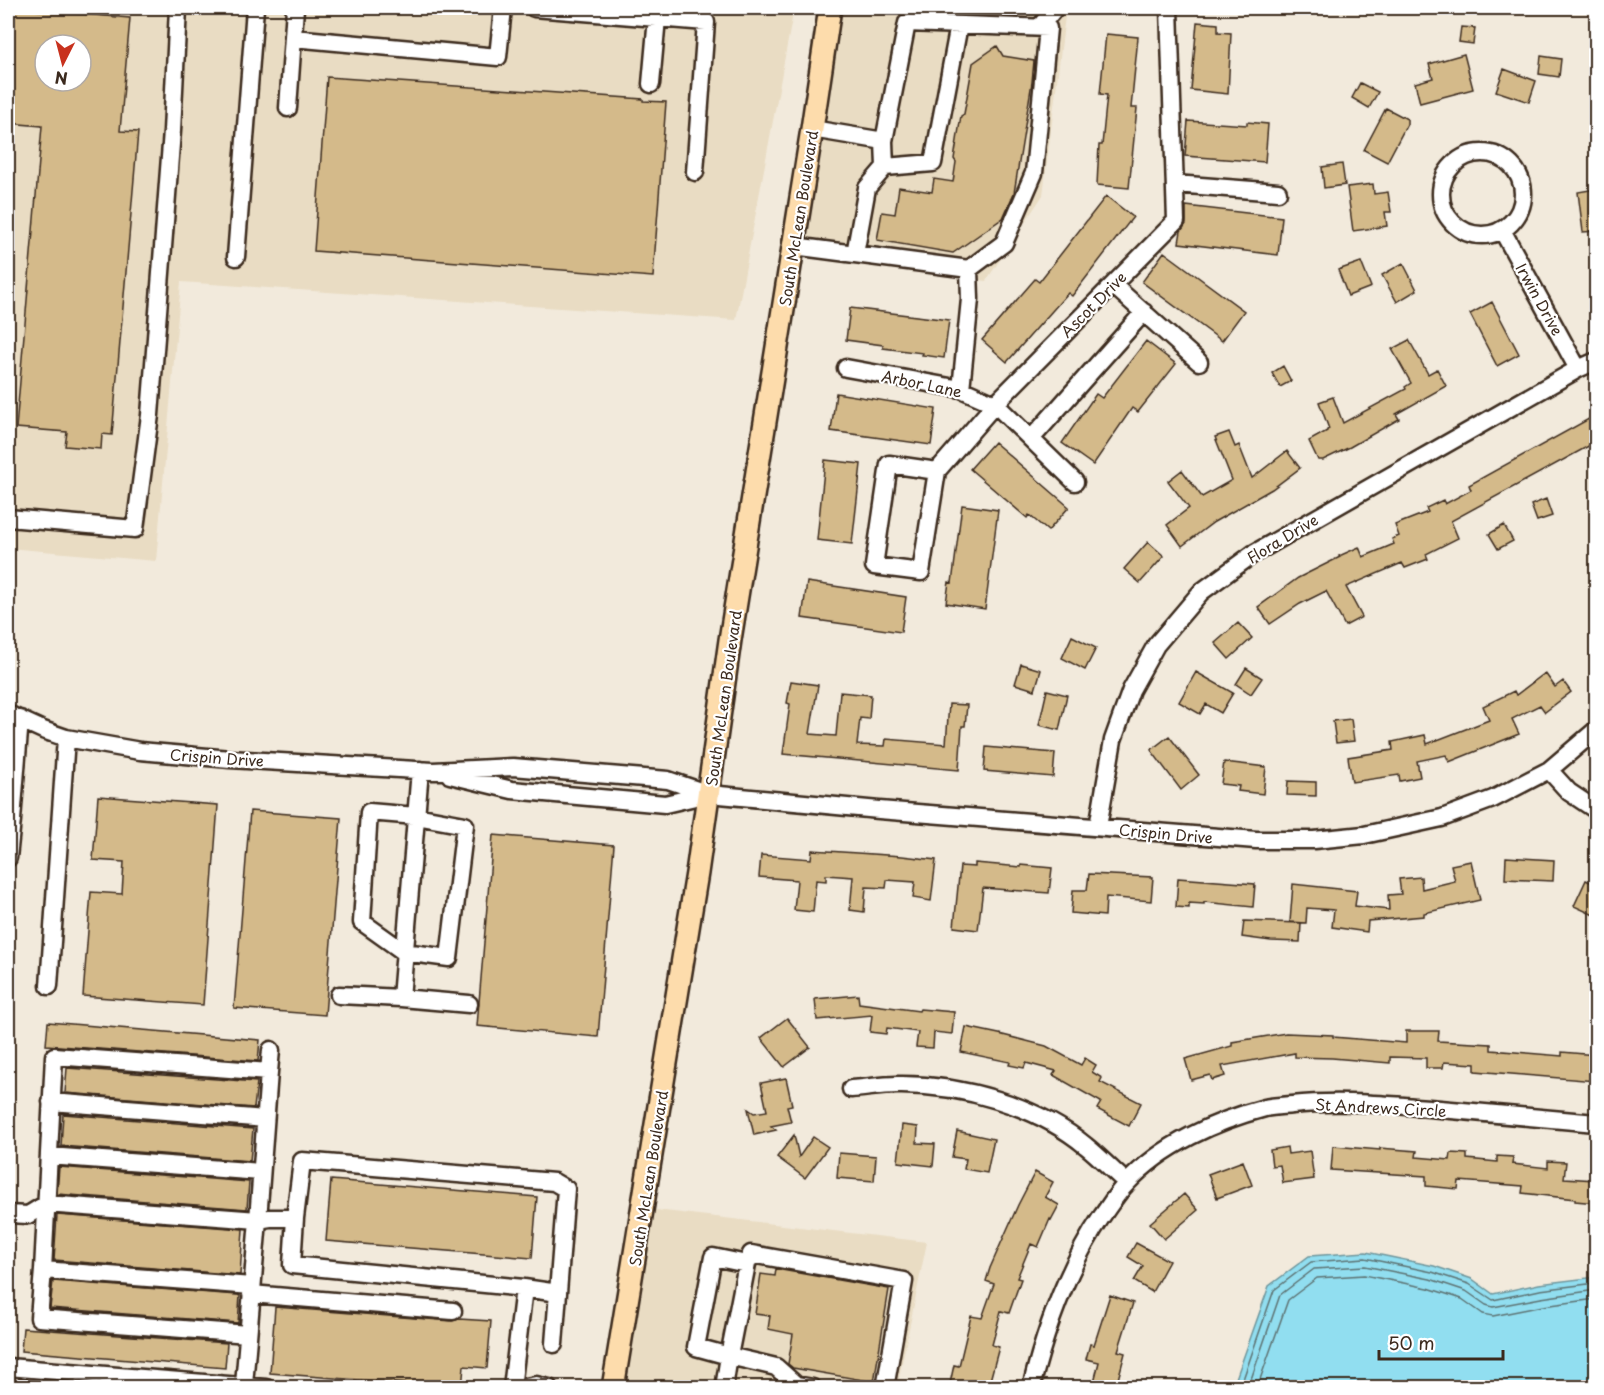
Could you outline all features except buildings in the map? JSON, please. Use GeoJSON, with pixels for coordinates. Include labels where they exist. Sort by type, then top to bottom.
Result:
{"type":"FeatureCollection","features":[{"type":"Feature","properties":{"kind":"main road","name":"South McLean Boulevard"},"geometry":{"type":"LineString","coordinates":[[614,1388],[709,794],[730,640],[830,8]]}},
{"type":"Feature","properties":{"kind":"street"},"geometry":{"type":"LineString","coordinates":[[8,518],[135,529],[150,415],[172,131],[178,8]]}},
{"type":"Feature","properties":{"kind":"street"},"geometry":{"type":"LineString","coordinates":[[236,257],[255,8]]}},
{"type":"Feature","properties":{"kind":"street"},"geometry":{"type":"LineString","coordinates":[[288,108],[295,8]]}},
{"type":"Feature","properties":{"kind":"street"},"geometry":{"type":"LineString","coordinates":[[293,38],[498,57],[503,8]]}},
{"type":"Feature","properties":{"kind":"street"},"geometry":{"type":"LineString","coordinates":[[534,8],[706,22],[695,172]]}},
{"type":"Feature","properties":{"kind":"street"},"geometry":{"type":"LineString","coordinates":[[1038,8],[1039,28]]}},
{"type":"Feature","properties":{"kind":"street"},"geometry":{"type":"LineString","coordinates":[[1039,28],[1055,8]]}},
{"type":"Feature","properties":{"kind":"street","name":"Ascot Drive"},"geometry":{"type":"LineString","coordinates":[[937,471],[995,404],[1176,221],[1169,8]]}},
{"type":"Feature","properties":{"kind":"street"},"geometry":{"type":"LineString","coordinates":[[651,84],[657,18]]}},
{"type":"Feature","properties":{"kind":"street"},"geometry":{"type":"LineString","coordinates":[[794,246],[969,269],[1004,243],[1034,173],[1048,28],[907,23],[884,141],[885,167],[867,188],[855,254]]}},
{"type":"Feature","properties":{"kind":"street"},"geometry":{"type":"LineString","coordinates":[[885,167],[933,163],[959,25]]}},
{"type":"Feature","properties":{"kind":"street"},"geometry":{"type":"LineString","coordinates":[[812,129],[884,141]]}},
{"type":"Feature","properties":{"kind":"street"},"geometry":{"type":"LineString","coordinates":[[1490,154],[1499,157],[1515,170],[1522,188],[1521,207],[1510,224],[1502,230],[1483,235],[1464,232],[1449,219],[1444,211],[1441,201],[1443,182],[1447,172],[1461,159],[1470,155],[1490,154]]}},
{"type":"Feature","properties":{"kind":"street"},"geometry":{"type":"LineString","coordinates":[[1175,184],[1278,192]]}},
{"type":"Feature","properties":{"kind":"street","name":"Irwin Drive"},"geometry":{"type":"LineString","coordinates":[[1502,230],[1578,369]]}},
{"type":"Feature","properties":{"kind":"street"},"geometry":{"type":"LineString","coordinates":[[961,389],[970,299],[969,269]]}},
{"type":"Feature","properties":{"kind":"street"},"geometry":{"type":"LineString","coordinates":[[1113,285],[1199,362]]}},
{"type":"Feature","properties":{"kind":"street"},"geometry":{"type":"LineString","coordinates":[[1031,439],[1144,312]]}},
{"type":"Feature","properties":{"kind":"street","name":"Flora Drive"},"geometry":{"type":"LineString","coordinates":[[1098,827],[1113,740],[1131,690],[1156,645],[1202,592],[1253,554],[1578,369],[1596,361]]}},
{"type":"Feature","properties":{"kind":"street","name":"Arbor Lane"},"geometry":{"type":"LineString","coordinates":[[846,368],[961,389],[995,404]]}},
{"type":"Feature","properties":{"kind":"street"},"geometry":{"type":"LineString","coordinates":[[995,404],[1076,482]]}},
{"type":"Feature","properties":{"kind":"street"},"geometry":{"type":"LineString","coordinates":[[889,464],[937,471],[921,572],[874,566],[889,464]]}},
{"type":"Feature","properties":{"kind":"street"},"geometry":{"type":"LineString","coordinates":[[8,858],[14,716]]}},
{"type":"Feature","properties":{"kind":"street","name":"Crispin Drive"},"geometry":{"type":"LineString","coordinates":[[14,716],[66,738],[151,752],[230,759],[427,770],[513,767],[668,780],[709,794],[1256,840],[1314,840],[1364,835],[1442,818],[1493,798],[1549,770],[1596,730]]}},
{"type":"Feature","properties":{"kind":"street"},"geometry":{"type":"LineString","coordinates":[[49,986],[66,738]]}},
{"type":"Feature","properties":{"kind":"street"},"geometry":{"type":"LineString","coordinates":[[401,998],[416,816],[427,770]]}},
{"type":"Feature","properties":{"kind":"street","name":"Crispin Drive"},"geometry":{"type":"LineString","coordinates":[[427,770],[512,790],[665,804],[709,794]]}},
{"type":"Feature","properties":{"kind":"street"},"geometry":{"type":"LineString","coordinates":[[1549,770],[1569,792],[1596,810]]}},
{"type":"Feature","properties":{"kind":"street"},"geometry":{"type":"LineString","coordinates":[[369,812],[416,816],[465,825],[449,958],[404,952],[362,922],[369,812]]}},
{"type":"Feature","properties":{"kind":"street"},"geometry":{"type":"LineString","coordinates":[[339,995],[469,1004]]}},
{"type":"Feature","properties":{"kind":"street"},"geometry":{"type":"LineString","coordinates":[[244,1385],[271,1050]]}},
{"type":"Feature","properties":{"kind":"street"},"geometry":{"type":"LineString","coordinates":[[248,1335],[39,1318],[54,1056],[269,1072]]}},
{"type":"Feature","properties":{"kind":"street"},"geometry":{"type":"LineString","coordinates":[[851,1089],[897,1085],[935,1087],[964,1091],[999,1101],[1057,1126],[1085,1144],[1127,1183]]}},
{"type":"Feature","properties":{"kind":"street"},"geometry":{"type":"LineString","coordinates":[[51,1102],[265,1119]]}},
{"type":"Feature","properties":{"kind":"street","name":"St Andrews Circle"},"geometry":{"type":"LineString","coordinates":[[1031,1388],[1039,1355],[1058,1299],[1085,1241],[1127,1183],[1153,1160],[1178,1143],[1215,1125],[1266,1108],[1318,1102],[1391,1104],[1596,1123]]}},
{"type":"Feature","properties":{"kind":"street"},"geometry":{"type":"LineString","coordinates":[[49,1156],[261,1172]]}},
{"type":"Feature","properties":{"kind":"street"},"geometry":{"type":"LineString","coordinates":[[554,1344],[558,1293],[566,1189],[554,1182],[302,1161],[292,1265],[558,1293]]}},
{"type":"Feature","properties":{"kind":"street"},"geometry":{"type":"LineString","coordinates":[[8,1214],[28,1215],[46,1204],[258,1220],[295,1218]]}},
{"type":"Feature","properties":{"kind":"street"},"geometry":{"type":"LineString","coordinates":[[724,1388],[747,1264],[751,1254],[904,1281],[885,1388]]}},
{"type":"Feature","properties":{"kind":"street"},"geometry":{"type":"LineString","coordinates":[[747,1264],[713,1257],[696,1347],[776,1367],[796,1385],[813,1388]]}},
{"type":"Feature","properties":{"kind":"street"},"geometry":{"type":"LineString","coordinates":[[43,1270],[453,1311]]}},
{"type":"Feature","properties":{"kind":"street"},"geometry":{"type":"LineString","coordinates":[[512,1388],[524,1288]]}},
{"type":"Feature","properties":{"kind":"street"},"geometry":{"type":"LineString","coordinates":[[8,1367],[266,1388]]}},
{"type":"Feature","properties":{"kind":"street"},"geometry":{"type":"LineString","coordinates":[[520,1388],[536,1385],[549,1388]]}},
{"type":"Feature","properties":{"kind":"shaded area"},"geometry":{"type":"Polygon","coordinates":[[[8,8],[794,8],[736,320],[181,282],[156,561],[8,548],[8,8]]]}},
{"type":"Feature","properties":{"kind":"shaded area"},"geometry":{"type":"Polygon","coordinates":[[[836,8],[1066,8],[1043,195],[986,281],[796,256],[836,8]]]}},
{"type":"Feature","properties":{"kind":"shaded area"},"geometry":{"type":"Polygon","coordinates":[[[648,1209],[927,1242],[897,1387],[616,1388],[648,1209]]]}},
{"type":"Feature","properties":{"kind":"water"},"geometry":{"type":"Polygon","coordinates":[[[1366,1252],[1434,1266],[1472,1279],[1493,1294],[1539,1284],[1596,1277],[1596,1387],[1233,1387],[1269,1286],[1309,1256],[1366,1252]]]}}]}
